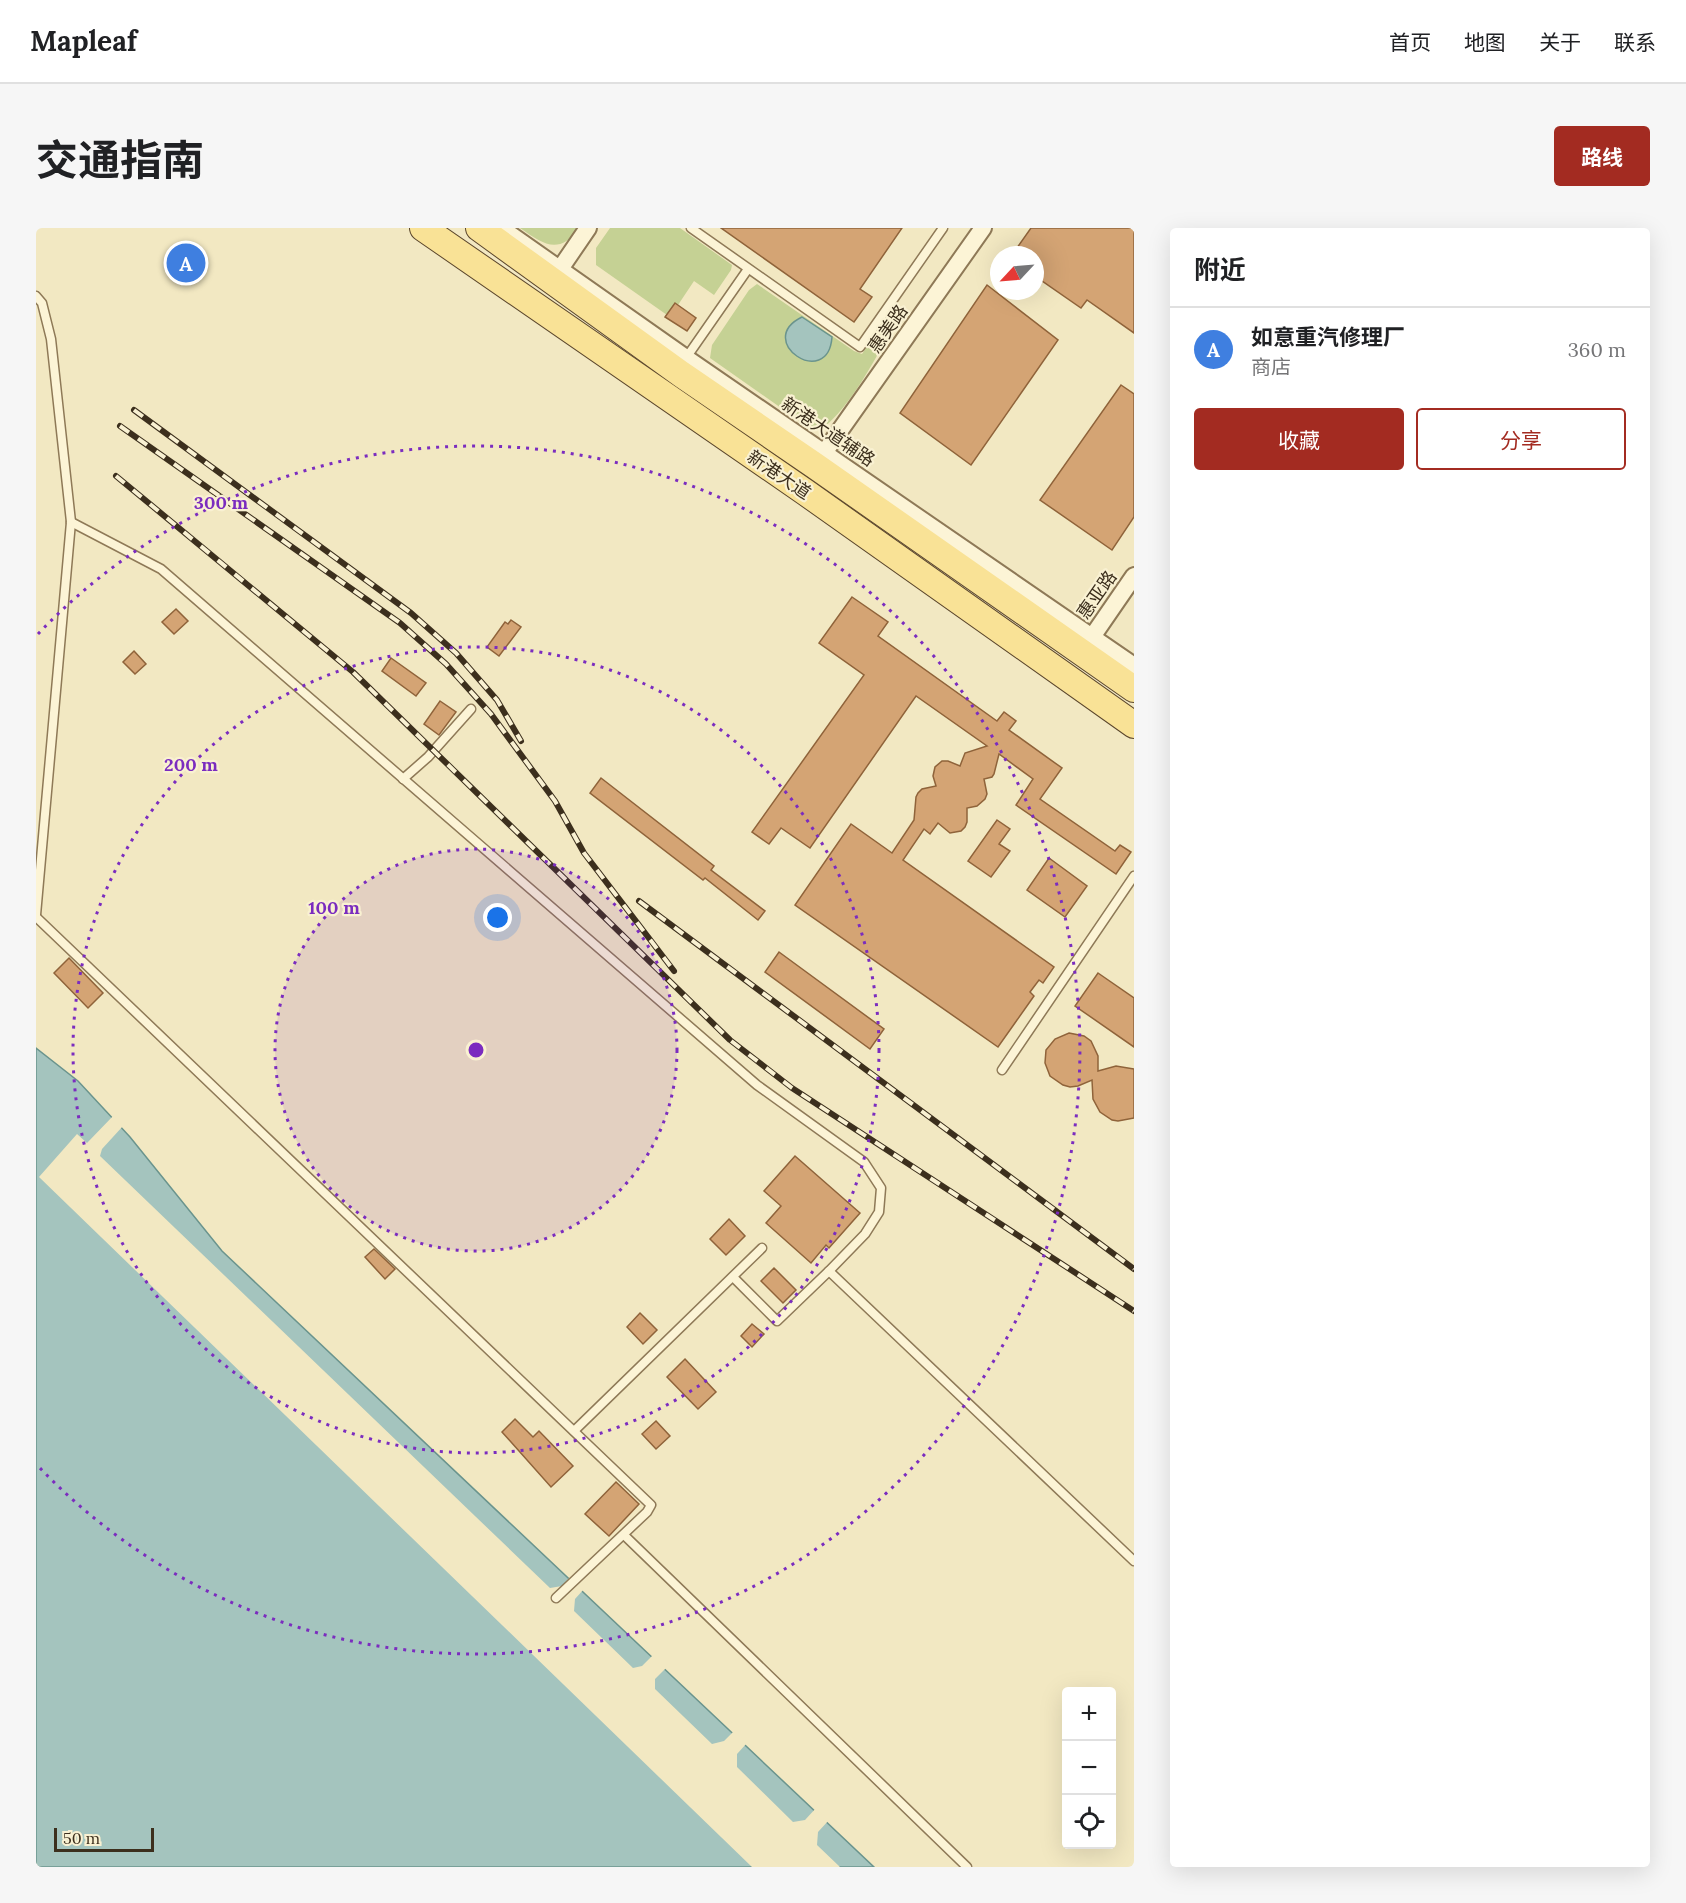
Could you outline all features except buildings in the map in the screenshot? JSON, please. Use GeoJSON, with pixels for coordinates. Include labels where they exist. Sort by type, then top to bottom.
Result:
{"type":"FeatureCollection","features":[{"type":"Feature","properties":{"kind":"main road","name":"新港大道"},"geometry":{"type":"LineString","coordinates":[[423,228],[805,492],[1134,725]]}},
{"type":"Feature","properties":{"kind":"main road","name":"新港大道"},"geometry":{"type":"LineString","coordinates":[[479,228],[681,374],[1134,689]]}},
{"type":"Feature","properties":{"kind":"street","name":"新港大道辅路"},"geometry":{"type":"LineString","coordinates":[[501,228],[1134,666]]}},
{"type":"Feature","properties":{"kind":"street"},"geometry":{"type":"LineString","coordinates":[[560,269],[588,228]]}},
{"type":"Feature","properties":{"kind":"street","name":"惠美路"},"geometry":{"type":"LineString","coordinates":[[825,453],[982,228]]}},
{"type":"Feature","properties":{"kind":"street","name":"惠亚路"},"geometry":{"type":"LineString","coordinates":[[1092,637],[1134,576]]}},
{"type":"Feature","properties":{"kind":"lane"},"geometry":{"type":"LineString","coordinates":[[691,228],[860,347],[943,228]]}},
{"type":"Feature","properties":{"kind":"lane"},"geometry":{"type":"LineString","coordinates":[[686,358],[748,269]]}},
{"type":"Feature","properties":{"kind":"lane"},"geometry":{"type":"LineString","coordinates":[[36,296],[42,303],[51,339],[71,522],[36,916],[651,1506],[624,1535],[556,1598]]}},
{"type":"Feature","properties":{"kind":"lane"},"geometry":{"type":"LineString","coordinates":[[71,522],[160,569],[757,1085],[864,1162],[880,1188],[879,1212],[865,1234],[777,1321],[733,1277]]}},
{"type":"Feature","properties":{"kind":"lane"},"geometry":{"type":"LineString","coordinates":[[403,779],[434,750],[471,709]]}},
{"type":"Feature","properties":{"kind":"lane"},"geometry":{"type":"LineString","coordinates":[[1002,1070],[1134,876]]}},
{"type":"Feature","properties":{"kind":"lane"},"geometry":{"type":"LineString","coordinates":[[574,1431],[762,1248]]}},
{"type":"Feature","properties":{"kind":"lane"},"geometry":{"type":"LineString","coordinates":[[829,1271],[1134,1561]]}},
{"type":"Feature","properties":{"kind":"lane"},"geometry":{"type":"LineString","coordinates":[[624,1535],[967,1867]]}},
{"type":"Feature","properties":{"kind":"green space"},"geometry":{"type":"Polygon","coordinates":[[[520,228],[579,228],[572,237],[558,245],[536,239],[520,228]]]}},
{"type":"Feature","properties":{"kind":"green space"},"geometry":{"type":"Polygon","coordinates":[[[610,228],[680,228],[732,265],[731,270],[714,295],[694,281],[678,305],[675,303],[667,315],[596,265],[596,248],[610,228]]]}},
{"type":"Feature","properties":{"kind":"green space"},"geometry":{"type":"Polygon","coordinates":[[[757,284],[854,351],[862,354],[884,322],[893,328],[852,396],[821,430],[808,427],[710,358],[712,345],[749,290],[757,284]]]}},
{"type":"Feature","properties":{"kind":"water"},"geometry":{"type":"Polygon","coordinates":[[[802,317],[832,337],[828,353],[819,360],[808,361],[797,356],[789,348],[785,338],[789,327],[802,317]]]}},
{"type":"Feature","properties":{"kind":"water"},"geometry":{"type":"Polygon","coordinates":[[[36,1048],[78,1081],[130,1137],[222,1251],[874,1867],[36,1867],[36,1048]]]}},
{"type":"Feature","properties":{"kind":"pier"},"geometry":{"type":"Polygon","coordinates":[[[114,1115],[123,1126],[102,1149],[100,1156],[550,1588],[562,1586],[571,1576],[584,1589],[575,1599],[574,1611],[633,1668],[642,1666],[654,1654],[667,1667],[655,1679],[655,1689],[712,1744],[724,1741],[734,1731],[747,1743],[737,1754],[737,1767],[793,1822],[805,1820],[816,1808],[829,1820],[818,1832],[817,1845],[840,1867],[752,1867],[39,1177],[77,1134],[87,1143],[114,1115]]]}},
{"type":"Feature","properties":{"kind":"railway"},"geometry":{"type":"LineString","coordinates":[[134,410],[411,613],[456,653],[497,700],[521,741]]}},
{"type":"Feature","properties":{"kind":"railway"},"geometry":{"type":"LineString","coordinates":[[120,426],[400,623],[446,664],[491,714],[555,801],[584,853],[674,971]]}},
{"type":"Feature","properties":{"kind":"railway"},"geometry":{"type":"LineString","coordinates":[[116,476],[353,672],[730,1040],[792,1088],[1134,1311]]}},
{"type":"Feature","properties":{"kind":"railway"},"geometry":{"type":"LineString","coordinates":[[639,901],[1134,1269]]}},
{"type":"Feature","properties":{"kind":"place","name":"如意重汽修理厂"},"geometry":{"type":"Point","coordinates":[186,263]}}]}
